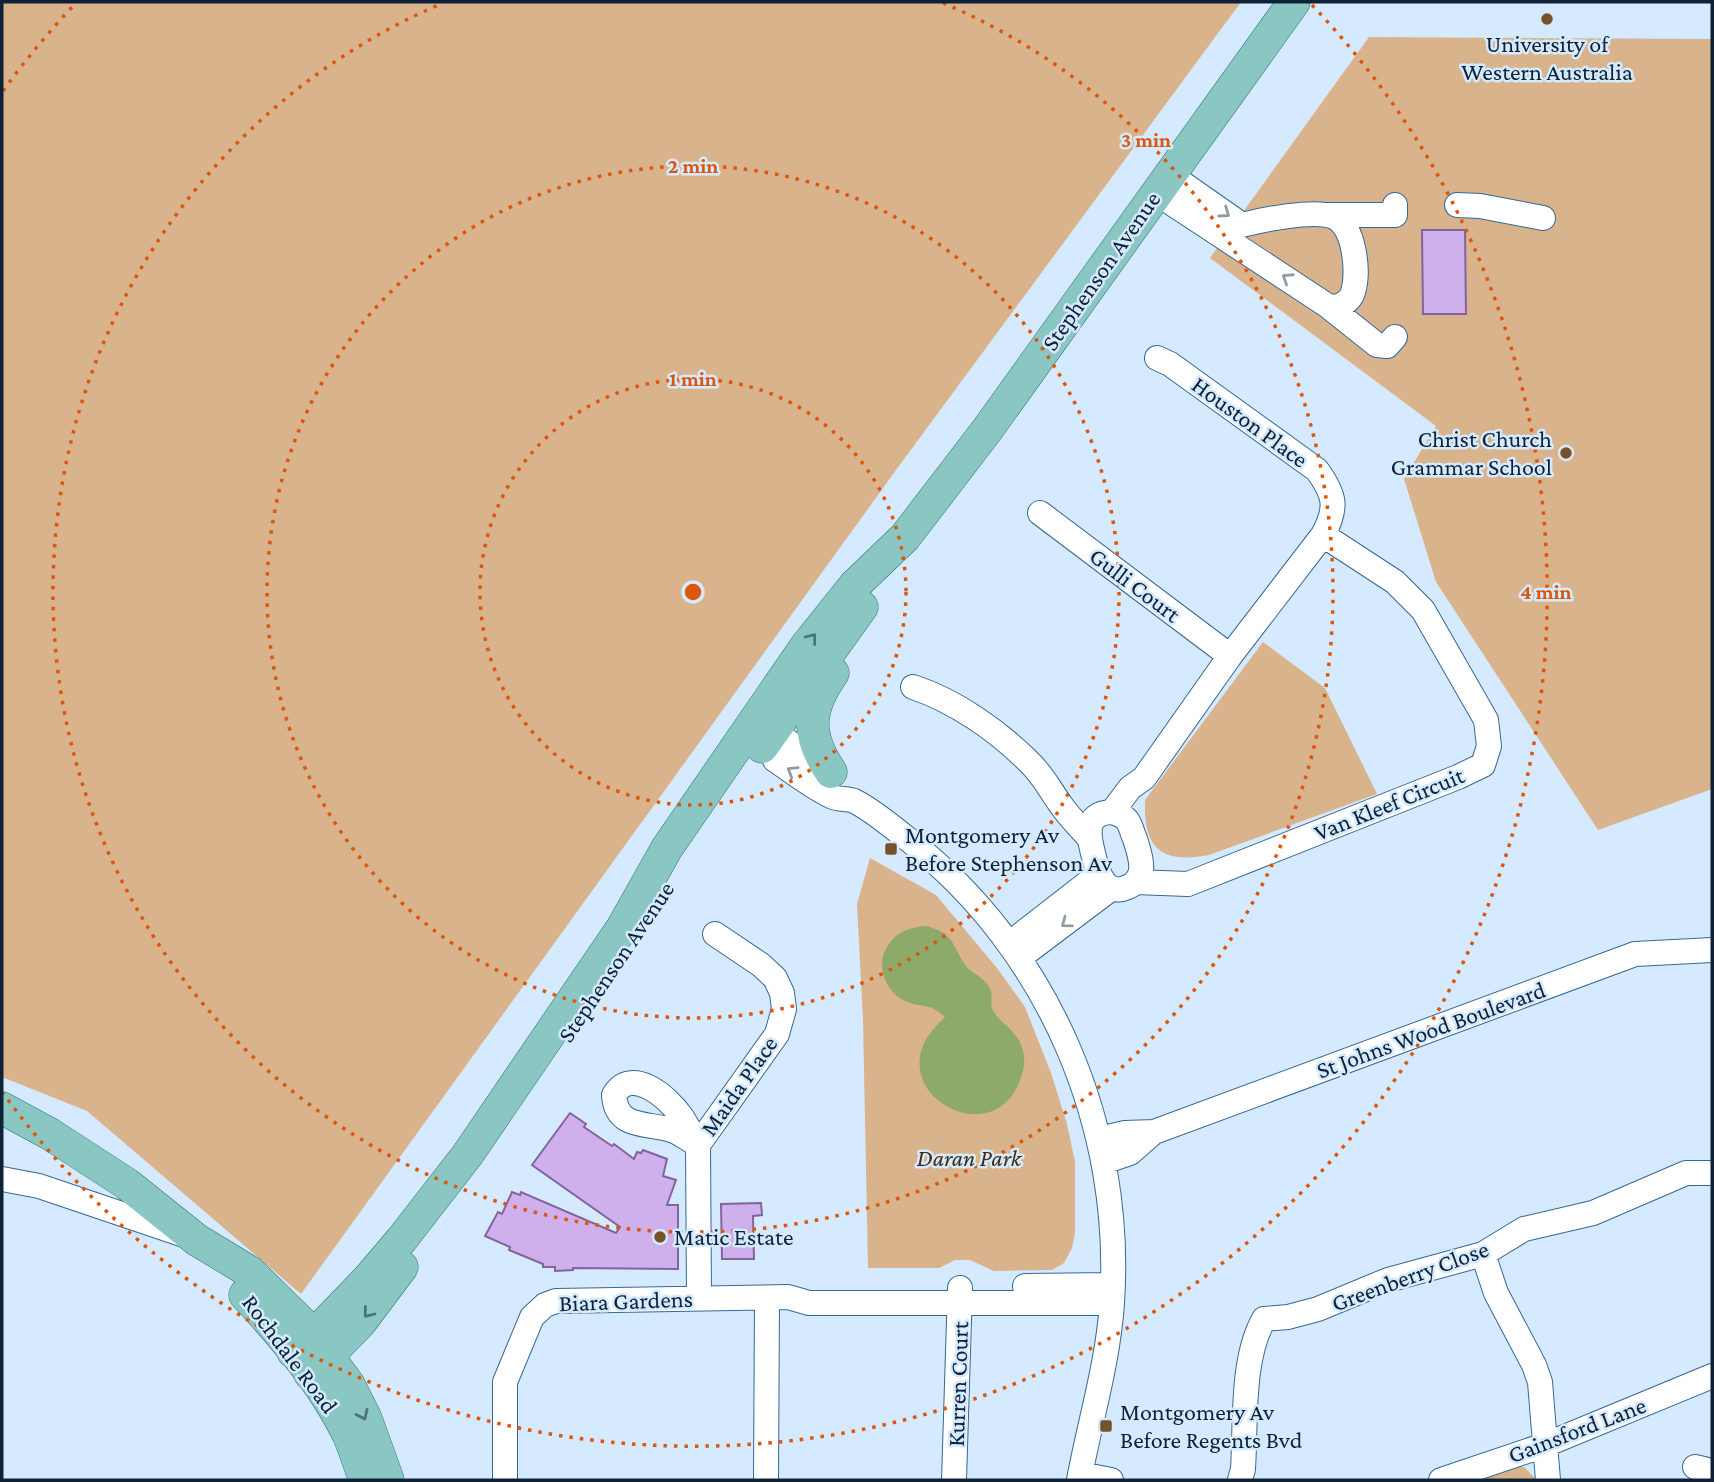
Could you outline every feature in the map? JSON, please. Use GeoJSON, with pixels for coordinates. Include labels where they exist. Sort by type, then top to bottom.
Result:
{"type":"FeatureCollection","features":[{"type":"Feature","properties":{"kind":"main road","name":"Stephenson Avenue"},"geometry":{"type":"LineString","coordinates":[[311,1355],[351,1296],[402,1239],[468,1154],[622,928],[667,848],[806,646],[854,586],[905,537],[988,430],[1294,2]]}},
{"type":"Feature","properties":{"kind":"main road","name":"Stephenson Avenue"},"geometry":{"type":"LineString","coordinates":[[311,1355],[360,1323],[397,1275],[429,1225],[563,1042],[668,883],[880,583],[905,537]]}},
{"type":"Feature","properties":{"kind":"main road"},"geometry":{"type":"LineString","coordinates":[[831,772],[814,740],[817,703],[821,690],[871,618],[880,583]]}},
{"type":"Feature","properties":{"kind":"main road","name":"Rochdale Road"},"geometry":{"type":"LineString","coordinates":[[2,1108],[50,1134],[127,1184],[197,1240],[250,1272],[311,1355],[365,1480]]}},
{"type":"Feature","properties":{"kind":"main road","name":"Rochdale Road"},"geometry":{"type":"LineString","coordinates":[[197,1240],[271,1322],[349,1385],[366,1419],[388,1480]]}},
{"type":"Feature","properties":{"kind":"main road"},"geometry":{"type":"LineString","coordinates":[[250,1272],[266,1278],[285,1292],[311,1302],[327,1303],[351,1296]]}},
{"type":"Feature","properties":{"kind":"street"},"geometry":{"type":"LineString","coordinates":[[1163,183],[1242,225],[1269,217],[1395,215],[1395,205]]}},
{"type":"Feature","properties":{"kind":"street"},"geometry":{"type":"LineString","coordinates":[[1163,183],[1377,345],[1387,346],[1395,337]]}},
{"type":"Feature","properties":{"kind":"street"},"geometry":{"type":"LineString","coordinates":[[1457,205],[1480,206],[1543,218]]}},
{"type":"Feature","properties":{"kind":"street"},"geometry":{"type":"LineString","coordinates":[[1326,215],[1340,222],[1348,232],[1355,263],[1353,293],[1350,298],[1338,307],[1328,306]]}},
{"type":"Feature","properties":{"kind":"street","name":"Houston Place"},"geometry":{"type":"LineString","coordinates":[[1157,358],[1170,364],[1317,470],[1329,487],[1334,503],[1331,520],[1323,536]]}},
{"type":"Feature","properties":{"kind":"street","name":"Gulli Court"},"geometry":{"type":"LineString","coordinates":[[1040,513],[1230,656]]}},
{"type":"Feature","properties":{"kind":"street"},"geometry":{"type":"LineString","coordinates":[[1122,877],[1114,817],[1130,788],[1144,778],[1230,656],[1323,536]]}},
{"type":"Feature","properties":{"kind":"street","name":"Van Kleef Circuit"},"geometry":{"type":"LineString","coordinates":[[1122,877],[1188,884],[1483,765],[1489,746],[1486,720],[1423,610],[1395,582],[1323,536]]}},
{"type":"Feature","properties":{"kind":"street"},"geometry":{"type":"LineString","coordinates":[[913,687],[939,696],[956,706],[1029,761],[1050,785],[1060,805],[1122,877]]}},
{"type":"Feature","properties":{"kind":"street"},"geometry":{"type":"LineString","coordinates":[[773,694],[771,735],[775,760],[835,798],[852,800],[910,840],[949,875],[1014,951],[1043,997],[1071,1055],[1102,1150],[1114,1243],[1113,1294],[1099,1387],[1080,1477],[1111,1480]]}},
{"type":"Feature","properties":{"kind":"street"},"geometry":{"type":"LineString","coordinates":[[667,848],[738,753],[771,735],[789,742],[844,782],[852,800]]}},
{"type":"Feature","properties":{"kind":"street"},"geometry":{"type":"LineString","coordinates":[[1050,785],[1089,811],[1114,817]]}},
{"type":"Feature","properties":{"kind":"street"},"geometry":{"type":"LineString","coordinates":[[1089,838],[1091,823],[1114,817]]}},
{"type":"Feature","properties":{"kind":"street"},"geometry":{"type":"LineString","coordinates":[[1014,951],[1122,877]]}},
{"type":"Feature","properties":{"kind":"street","name":"Maida Place"},"geometry":{"type":"LineString","coordinates":[[699,1298],[698,1145],[777,1034],[784,1009],[782,993],[775,978],[761,965],[715,934]]}},
{"type":"Feature","properties":{"kind":"street","name":"St Johns Wood Boulevard"},"geometry":{"type":"LineString","coordinates":[[1102,1150],[1125,1133],[1154,1132],[1635,954],[1712,950]]}},
{"type":"Feature","properties":{"kind":"street","name":"Greenberry Close"},"geometry":{"type":"LineString","coordinates":[[1240,1480],[1250,1357],[1255,1337],[1264,1319],[1288,1317],[1318,1309],[1388,1280],[1483,1254],[1524,1229],[1593,1213],[1686,1174],[1712,1173]]}},
{"type":"Feature","properties":{"kind":"street","name":"Rochdale Road"},"geometry":{"type":"LineString","coordinates":[[2,1179],[39,1186],[197,1240]]}},
{"type":"Feature","properties":{"kind":"street"},"geometry":{"type":"LineString","coordinates":[[1483,1254],[1496,1293],[1534,1365],[1540,1382],[1548,1480]]}},
{"type":"Feature","properties":{"kind":"street","name":"Biara Gardens"},"geometry":{"type":"LineString","coordinates":[[505,1480],[505,1382],[536,1312],[550,1303],[567,1299],[777,1297],[809,1289],[843,1286],[960,1295],[1113,1294]]}},
{"type":"Feature","properties":{"kind":"street","name":"Kurren Court"},"geometry":{"type":"LineString","coordinates":[[954,1480],[960,1295]]}},
{"type":"Feature","properties":{"kind":"street"},"geometry":{"type":"LineString","coordinates":[[766,1480],[777,1297]]}},
{"type":"Feature","properties":{"kind":"street","name":"Gainsford Lane"},"geometry":{"type":"LineString","coordinates":[[1441,1480],[1545,1445],[1712,1376]]}},
{"type":"Feature","properties":{"kind":"green space"},"geometry":{"type":"Polygon","coordinates":[[[2,2],[1241,2],[896,470],[301,1294],[87,1111],[2,1077],[2,2]]]}},
{"type":"Feature","properties":{"kind":"green space","name":"Christ Church Grammar School"},"geometry":{"type":"Polygon","coordinates":[[[1369,37],[1712,39],[1712,789],[1598,830],[1436,582],[1404,479],[1436,426],[1210,258],[1369,37]]]}},
{"type":"Feature","properties":{"kind":"green space"},"geometry":{"type":"Polygon","coordinates":[[[1263,642],[1325,688],[1377,794],[1209,855],[1178,857],[1167,854],[1158,849],[1147,830],[1145,800],[1263,642]]]}},
{"type":"Feature","properties":{"kind":"green space","name":"Daran Park"},"geometry":{"type":"Polygon","coordinates":[[[870,858],[936,895],[997,968],[1025,1007],[1051,1073],[1067,1124],[1075,1162],[1075,1233],[1072,1248],[1064,1263],[1052,1270],[994,1271],[970,1260],[955,1260],[939,1268],[868,1268],[863,1020],[857,904],[870,858]]]}},
{"type":"Feature","properties":{"kind":"green space"},"geometry":{"type":"Polygon","coordinates":[[[1513,1464],[1524,1467],[1537,1480],[1460,1480],[1513,1464]]]}},
{"type":"Feature","properties":{"kind":"shaded area"},"geometry":{"type":"Polygon","coordinates":[[[927,926],[946,935],[966,966],[987,984],[992,994],[991,1006],[995,1014],[1019,1040],[1022,1047],[1024,1068],[1017,1087],[1004,1104],[987,1113],[968,1114],[950,1108],[934,1097],[923,1081],[919,1062],[925,1041],[945,1017],[934,1009],[898,997],[885,978],[883,956],[894,938],[903,931],[927,926]]]}},
{"type":"Feature","properties":{"kind":"building"},"geometry":{"type":"Polygon","coordinates":[[[1422,230],[1465,230],[1466,314],[1423,314],[1422,230]]]}},
{"type":"Feature","properties":{"kind":"building"},"geometry":{"type":"Polygon","coordinates":[[[570,1113],[586,1124],[584,1127],[634,1159],[637,1152],[641,1153],[643,1150],[667,1159],[663,1176],[676,1180],[667,1205],[678,1205],[678,1269],[573,1268],[555,1271],[555,1267],[543,1267],[543,1264],[509,1250],[510,1247],[485,1236],[498,1212],[502,1214],[512,1192],[520,1195],[521,1192],[616,1233],[620,1227],[532,1165],[570,1113]]]}},
{"type":"Feature","properties":{"kind":"building"},"geometry":{"type":"Polygon","coordinates":[[[761,1203],[762,1215],[753,1216],[754,1259],[722,1259],[721,1204],[761,1203]]]}},
{"type":"Feature","properties":{"kind":"place","name":"University of Western Australia"},"geometry":{"type":"Point","coordinates":[1547,19]}},
{"type":"Feature","properties":{"kind":"place","name":"Christ Church Grammar School"},"geometry":{"type":"Point","coordinates":[1566,453]}},
{"type":"Feature","properties":{"kind":"place","name":"Montgomery Av Before Stephenson Av"},"geometry":{"type":"Point","coordinates":[891,849]}},
{"type":"Feature","properties":{"kind":"place","name":"Matic Estate"},"geometry":{"type":"Point","coordinates":[660,1237]}},
{"type":"Feature","properties":{"kind":"place","name":"Montgomery Av Before Regents Bvd"},"geometry":{"type":"Point","coordinates":[1106,1426]}}]}
